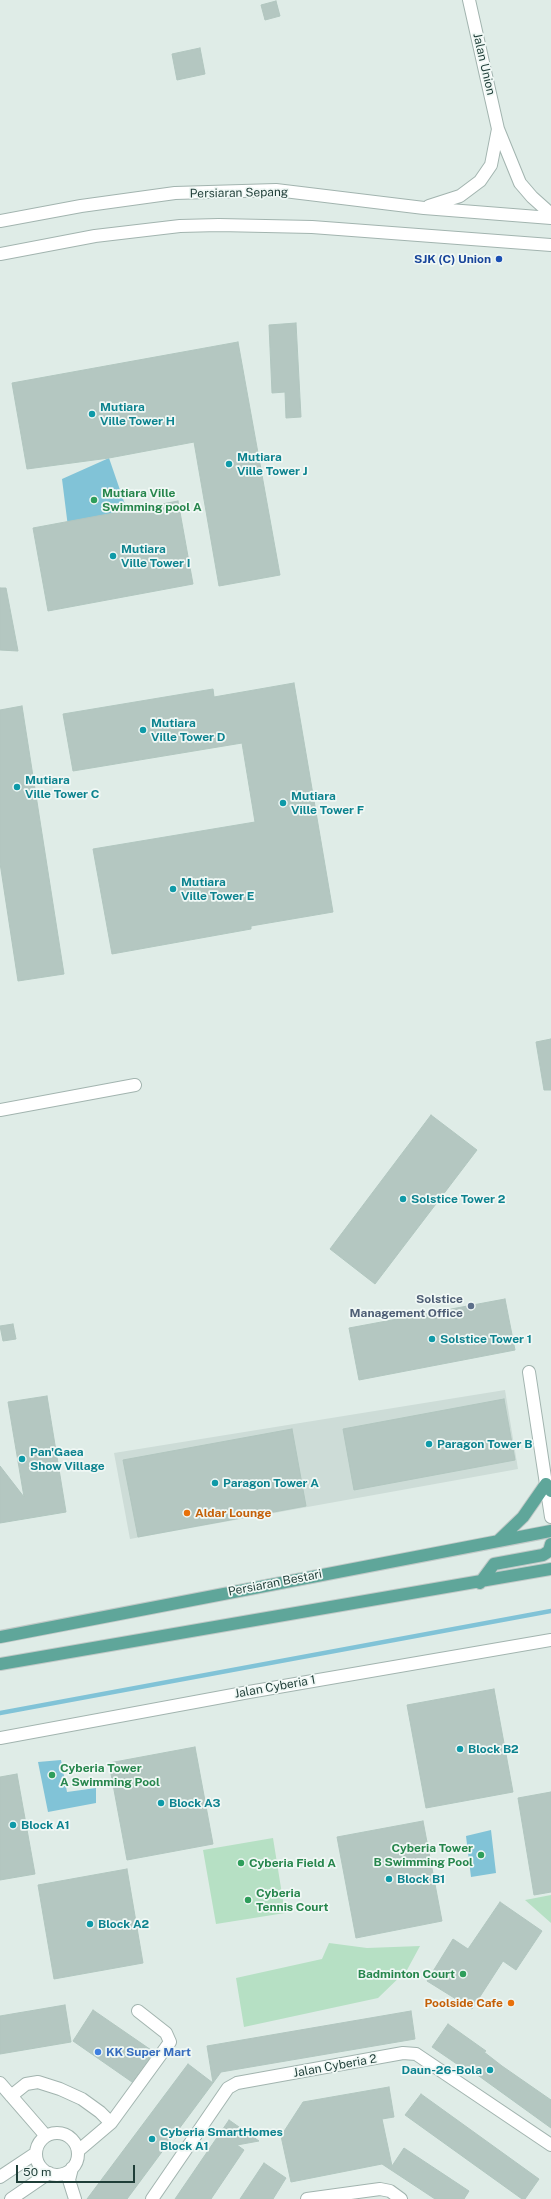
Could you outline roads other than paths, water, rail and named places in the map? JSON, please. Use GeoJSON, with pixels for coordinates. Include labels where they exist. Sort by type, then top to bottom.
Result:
{"type":"FeatureCollection","features":[{"type":"Feature","properties":{"kind":"main road"},"geometry":{"type":"LineString","coordinates":[[498,1541],[523,1517],[549,1487]]}},
{"type":"Feature","properties":{"kind":"main road","name":"Persiaran Bestari"},"geometry":{"type":"LineString","coordinates":[[0,1637],[551,1531]]}},
{"type":"Feature","properties":{"kind":"main road"},"geometry":{"type":"LineString","coordinates":[[480,1583],[494,1564],[543,1554],[549,1551],[551,1544]]}},
{"type":"Feature","properties":{"kind":"main road"},"geometry":{"type":"LineString","coordinates":[[0,1664],[480,1583],[551,1569]]}},
{"type":"Feature","properties":{"kind":"street","name":"Jalan Union"},"geometry":{"type":"LineString","coordinates":[[469,0],[498,129],[520,183],[532,197],[551,214]]}},
{"type":"Feature","properties":{"kind":"street","name":"Jalan Union"},"geometry":{"type":"LineString","coordinates":[[424,208],[460,196],[480,182],[491,165],[498,129]]}},
{"type":"Feature","properties":{"kind":"street","name":"Persiaran Sepang"},"geometry":{"type":"LineString","coordinates":[[0,222],[81,206],[175,194],[276,190],[424,208],[551,218]]}},
{"type":"Feature","properties":{"kind":"street"},"geometry":{"type":"LineString","coordinates":[[0,254],[95,236],[180,226],[219,225],[312,227],[551,245]]}},
{"type":"Feature","properties":{"kind":"street"},"geometry":{"type":"LineString","coordinates":[[0,1110],[135,1085]]}},
{"type":"Feature","properties":{"kind":"street"},"geometry":{"type":"LineString","coordinates":[[529,1372],[549,1487],[551,1516]]}},
{"type":"Feature","properties":{"kind":"street","name":"Jalan Cyberia 1"},"geometry":{"type":"LineString","coordinates":[[0,1738],[249,1692],[551,1640]]}},
{"type":"Feature","properties":{"kind":"street"},"geometry":{"type":"LineString","coordinates":[[78,2151],[111,2123],[170,2042],[166,2034],[138,2011]]}},
{"type":"Feature","properties":{"kind":"street","name":"Jalan Cyberia 2"},"geometry":{"type":"LineString","coordinates":[[152,2199],[228,2088],[237,2083],[404,2054],[416,2054],[551,2145]]}},
{"type":"Feature","properties":{"kind":"street"},"geometry":{"type":"LineString","coordinates":[[11,2096],[26,2084],[38,2082],[60,2089],[82,2100],[100,2112],[111,2123]]}},
{"type":"Feature","properties":{"kind":"street"},"geometry":{"type":"LineString","coordinates":[[0,2083],[46,2136]]}},
{"type":"Feature","properties":{"kind":"street"},"geometry":{"type":"LineString","coordinates":[[0,2177],[36,2153],[41,2140],[46,2136],[58,2133],[68,2136],[76,2145],[78,2151],[78,2157],[72,2168],[69,2180],[75,2199]]}},
{"type":"Feature","properties":{"kind":"street"},"geometry":{"type":"LineString","coordinates":[[36,2153],[40,2165],[49,2173],[61,2174],[72,2168]]}},
{"type":"Feature","properties":{"kind":"street"},"geometry":{"type":"LineString","coordinates":[[11,2199],[49,2173]]}},
{"type":"Feature","properties":{"kind":"street"},"geometry":{"type":"LineString","coordinates":[[307,2199],[380,2189],[390,2191],[401,2199]]}},
{"type":"Feature","properties":{"kind":"water","name":"Mutiara Ville Swimming pool A"},"geometry":{"type":"Polygon","coordinates":[[[109,458],[131,522],[68,527],[62,479],[109,458]]]}},
{"type":"Feature","properties":{"kind":"water","name":"Cyberia Tower A Swimming Pool"},"geometry":{"type":"Polygon","coordinates":[[[61,1760],[67,1792],[96,1788],[96,1803],[48,1812],[38,1762],[61,1760]]]}},
{"type":"Feature","properties":{"kind":"water","name":"Cyberia Tower B Swimming Pool"},"geometry":{"type":"Polygon","coordinates":[[[491,1830],[496,1873],[471,1877],[466,1836],[491,1830]]]}},
{"type":"Feature","properties":{"kind":"waterway"},"geometry":{"type":"LineString","coordinates":[[0,1713],[551,1611]]}},
{"type":"Feature","properties":{"kind":"place","name":"SJK (C) Union"},"geometry":{"type":"Point","coordinates":[499,259]}},
{"type":"Feature","properties":{"kind":"place","name":"Mutiara Ville Tower H"},"geometry":{"type":"Point","coordinates":[92,414]}},
{"type":"Feature","properties":{"kind":"place","name":"Mutiara Ville Tower J"},"geometry":{"type":"Point","coordinates":[229,464]}},
{"type":"Feature","properties":{"kind":"place","name":"Mutiara Ville Swimming pool A"},"geometry":{"type":"Point","coordinates":[94,500]}},
{"type":"Feature","properties":{"kind":"place","name":"Mutiara Ville Tower I"},"geometry":{"type":"Point","coordinates":[113,556]}},
{"type":"Feature","properties":{"kind":"place","name":"Mutiara Ville Tower D"},"geometry":{"type":"Point","coordinates":[143,730]}},
{"type":"Feature","properties":{"kind":"place","name":"Mutiara Ville Tower C"},"geometry":{"type":"Point","coordinates":[17,787]}},
{"type":"Feature","properties":{"kind":"place","name":"Mutiara Ville Tower F"},"geometry":{"type":"Point","coordinates":[283,803]}},
{"type":"Feature","properties":{"kind":"place","name":"Mutiara Ville Tower E"},"geometry":{"type":"Point","coordinates":[173,889]}},
{"type":"Feature","properties":{"kind":"place","name":"Solstice Tower 2"},"geometry":{"type":"Point","coordinates":[403,1199]}},
{"type":"Feature","properties":{"kind":"place","name":"Solstice Management Office"},"geometry":{"type":"Point","coordinates":[471,1306]}},
{"type":"Feature","properties":{"kind":"place","name":"Solstice Tower 1"},"geometry":{"type":"Point","coordinates":[432,1339]}},
{"type":"Feature","properties":{"kind":"place","name":"Paragon Tower B"},"geometry":{"type":"Point","coordinates":[429,1444]}},
{"type":"Feature","properties":{"kind":"place","name":"Pan'Gaea Show Village"},"geometry":{"type":"Point","coordinates":[22,1459]}},
{"type":"Feature","properties":{"kind":"place","name":"Paragon Tower A"},"geometry":{"type":"Point","coordinates":[215,1483]}},
{"type":"Feature","properties":{"kind":"place","name":"Aldar Lounge"},"geometry":{"type":"Point","coordinates":[187,1513]}},
{"type":"Feature","properties":{"kind":"place","name":"Block B2"},"geometry":{"type":"Point","coordinates":[460,1749]}},
{"type":"Feature","properties":{"kind":"place","name":"Cyberia Tower A Swimming Pool"},"geometry":{"type":"Point","coordinates":[52,1775]}},
{"type":"Feature","properties":{"kind":"place","name":"Block A3"},"geometry":{"type":"Point","coordinates":[161,1803]}},
{"type":"Feature","properties":{"kind":"place","name":"Block A1"},"geometry":{"type":"Point","coordinates":[13,1825]}},
{"type":"Feature","properties":{"kind":"place","name":"Cyberia Tower B Swimming Pool"},"geometry":{"type":"Point","coordinates":[481,1855]}},
{"type":"Feature","properties":{"kind":"place","name":"Cyberia Field A"},"geometry":{"type":"Point","coordinates":[241,1863]}},
{"type":"Feature","properties":{"kind":"place","name":"Block B1"},"geometry":{"type":"Point","coordinates":[389,1879]}},
{"type":"Feature","properties":{"kind":"place","name":"Cyberia Tennis Court"},"geometry":{"type":"Point","coordinates":[248,1900]}},
{"type":"Feature","properties":{"kind":"place","name":"Block A2"},"geometry":{"type":"Point","coordinates":[90,1924]}},
{"type":"Feature","properties":{"kind":"place","name":"Badminton Court"},"geometry":{"type":"Point","coordinates":[463,1974]}},
{"type":"Feature","properties":{"kind":"place","name":"Poolside Cafe"},"geometry":{"type":"Point","coordinates":[511,2003]}},
{"type":"Feature","properties":{"kind":"place","name":"KK Super Mart"},"geometry":{"type":"Point","coordinates":[98,2052]}},
{"type":"Feature","properties":{"kind":"place","name":"Daun-26-Bola"},"geometry":{"type":"Point","coordinates":[490,2070]}},
{"type":"Feature","properties":{"kind":"place","name":"Cyberia SmartHomes Block A1"},"geometry":{"type":"Point","coordinates":[152,2139]}}]}
